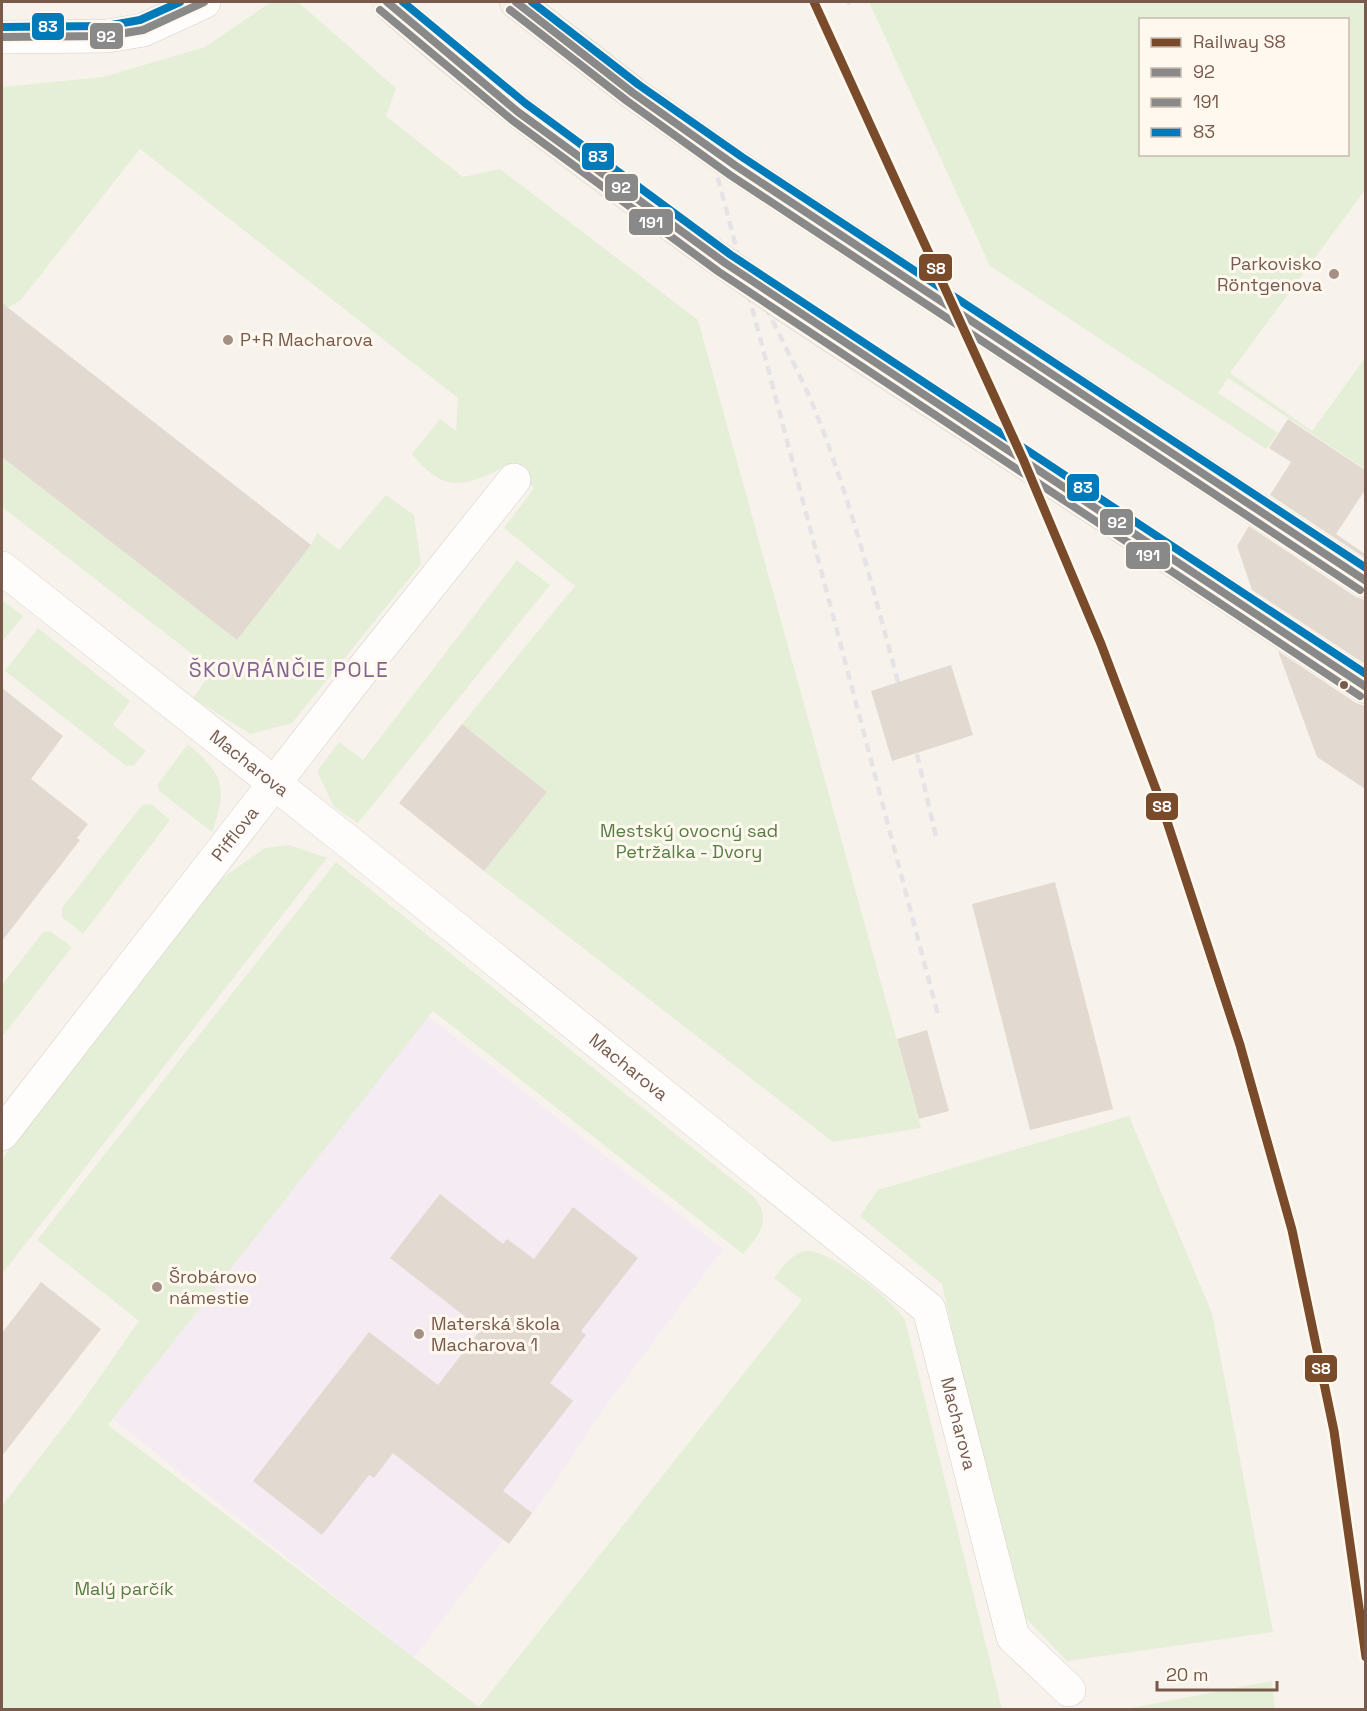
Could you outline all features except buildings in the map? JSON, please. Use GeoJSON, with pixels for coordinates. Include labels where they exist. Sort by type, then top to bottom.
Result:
{"type":"FeatureCollection","features":[{"type":"Feature","properties":{"kind":"main road"},"geometry":{"type":"LineString","coordinates":[[387,2],[470,73],[653,214],[788,307],[1365,687]]}},
{"type":"Feature","properties":{"kind":"main road"},"geometry":{"type":"LineString","coordinates":[[516,2],[633,93],[736,166],[1365,581]]}},
{"type":"Feature","properties":{"kind":"street"},"geometry":{"type":"LineString","coordinates":[[2,37],[107,36],[143,30],[204,2]]}},
{"type":"Feature","properties":{"kind":"street","name":"Pifflova"},"geometry":{"type":"LineString","coordinates":[[2,1134],[514,480]]}},
{"type":"Feature","properties":{"kind":"street","name":"Macharova"},"geometry":{"type":"LineString","coordinates":[[2,568],[929,1309],[1013,1637],[1069,1690]]}},
{"type":"Feature","properties":{"kind":"shaded area","name":"Materská škola Macharova 1"},"geometry":{"type":"Polygon","coordinates":[[[428,1016],[723,1249],[595,1420],[555,1483],[509,1544],[503,1540],[414,1658],[113,1419],[428,1016]]]}},
{"type":"Feature","properties":{"kind":"green space","name":"Mestský ovocný sad Petržalka - Dvory"},"geometry":{"type":"Polygon","coordinates":[[[271,2],[298,2],[396,88],[386,116],[463,177],[500,169],[698,320],[921,1128],[833,1142],[484,871],[547,792],[462,724],[575,586],[504,528],[534,488],[504,467],[465,482],[444,481],[423,467],[412,454],[440,419],[456,431],[458,398],[140,149],[20,301],[7,308],[2,303],[2,87],[103,77],[205,47],[271,2]]]}},
{"type":"Feature","properties":{"kind":"green space"},"geometry":{"type":"Polygon","coordinates":[[[869,2],[1365,2],[1365,190],[1230,373],[1312,431],[1365,358],[1365,469],[1228,378],[1218,393],[1278,433],[1266,449],[990,266],[869,2]]]}},
{"type":"Feature","properties":{"kind":"green space"},"geometry":{"type":"Polygon","coordinates":[[[2,457],[237,640],[311,545],[317,533],[339,550],[386,495],[414,515],[421,564],[292,723],[250,734],[193,698],[213,670],[2,507],[2,457]]]}},
{"type":"Feature","properties":{"kind":"green space"},"geometry":{"type":"Polygon","coordinates":[[[517,560],[550,585],[358,823],[334,807],[317,771],[339,742],[363,760],[517,560]]]}},
{"type":"Feature","properties":{"kind":"green space"},"geometry":{"type":"Polygon","coordinates":[[[2,600],[23,616],[2,642],[2,600]]]}},
{"type":"Feature","properties":{"kind":"green space"},"geometry":{"type":"Polygon","coordinates":[[[38,628],[130,701],[113,725],[146,751],[134,765],[126,766],[5,671],[38,628]]]}},
{"type":"Feature","properties":{"kind":"green space"},"geometry":{"type":"Polygon","coordinates":[[[188,744],[209,764],[220,783],[220,804],[212,832],[159,791],[158,784],[188,744]]]}},
{"type":"Feature","properties":{"kind":"green space"},"geometry":{"type":"Polygon","coordinates":[[[151,804],[170,820],[83,934],[62,917],[62,908],[142,805],[151,804]]]}},
{"type":"Feature","properties":{"kind":"green space"},"geometry":{"type":"Polygon","coordinates":[[[289,845],[327,858],[2,1274],[2,1159],[215,883],[265,848],[289,845]]]}},
{"type":"Feature","properties":{"kind":"green space","name":"Malý parčík"},"geometry":{"type":"Polygon","coordinates":[[[336,862],[753,1196],[762,1212],[762,1226],[755,1240],[743,1254],[433,1011],[108,1425],[479,1707],[802,1300],[774,1278],[800,1252],[815,1252],[844,1266],[860,1277],[888,1301],[905,1320],[1002,1709],[2,1709],[2,1506],[81,1404],[139,1321],[37,1240],[336,862]]]}},
{"type":"Feature","properties":{"kind":"green space"},"geometry":{"type":"Polygon","coordinates":[[[50,931],[72,947],[2,1037],[2,985],[43,932],[50,931]]]}},
{"type":"Feature","properties":{"kind":"green space"},"geometry":{"type":"Polygon","coordinates":[[[1129,1116],[1212,1313],[1273,1632],[1067,1661],[1013,1605],[942,1284],[860,1216],[878,1190],[1129,1116]]]}},
{"type":"Feature","properties":{"kind":"green space"},"geometry":{"type":"Polygon","coordinates":[[[1272,1681],[1275,1709],[1126,1709],[1272,1681]]]}},
{"type":"Feature","properties":{"kind":"railway"},"geometry":{"type":"LineString","coordinates":[[714,163],[938,1015]]}},
{"type":"Feature","properties":{"kind":"railway"},"geometry":{"type":"LineString","coordinates":[[749,265],[764,303],[809,396],[841,481],[898,682]]}},
{"type":"Feature","properties":{"kind":"railway"},"geometry":{"type":"LineString","coordinates":[[917,754],[936,837]]}},
{"type":"Feature","properties":{"kind":"rail line","name":"S8"},"geometry":{"type":"LineString","coordinates":[[814,2],[1023,459],[1101,644],[1160,800],[1240,1045],[1292,1230],[1334,1431],[1366,1657]]}},
{"type":"Feature","properties":{"kind":"transit line","name":"83"},"geometry":{"type":"LineString","coordinates":[[2,27],[106,26],[140,20],[180,2]]}},
{"type":"Feature","properties":{"kind":"transit line","name":"92"},"geometry":{"type":"LineString","coordinates":[[2,37],[107,36],[143,30],[204,2]]}},
{"type":"Feature","properties":{"kind":"transit line","name":"92"},"geometry":{"type":"LineString","coordinates":[[387,2],[518,112],[725,263],[1366,687]]}},
{"type":"Feature","properties":{"kind":"transit line","name":"83"},"geometry":{"type":"LineString","coordinates":[[403,2],[525,103],[731,255],[1366,674]]}},
{"type":"Feature","properties":{"kind":"transit line","name":"92"},"geometry":{"type":"LineString","coordinates":[[516,2],[633,93],[736,166],[1366,581]]}},
{"type":"Feature","properties":{"kind":"transit line","name":"83"},"geometry":{"type":"LineString","coordinates":[[532,2],[639,85],[742,157],[1366,568]]}},
{"type":"Feature","properties":{"kind":"transit line","name":"191"},"geometry":{"type":"LineString","coordinates":[[380,10],[512,120],[719,272],[1360,696]]}},
{"type":"Feature","properties":{"kind":"transit line","name":"191"},"geometry":{"type":"LineString","coordinates":[[510,10],[627,101],[730,175],[1360,590]]}},
{"type":"Feature","properties":{"kind":"place","name":"Parkovisko Röntgenova"},"geometry":{"type":"Point","coordinates":[1334,274]}},
{"type":"Feature","properties":{"kind":"place","name":"P+R Macharova"},"geometry":{"type":"Point","coordinates":[228,340]}},
{"type":"Feature","properties":{"kind":"place","name":"Šrobárovo námestie"},"geometry":{"type":"Point","coordinates":[157,1287]}},
{"type":"Feature","properties":{"kind":"place","name":"Materská škola Macharova 1"},"geometry":{"type":"Point","coordinates":[419,1334]}},
{"type":"Feature","properties":{"kind":"district","name":"ŠKOVRÁNČIE POLE"},"geometry":{"type":"Point","coordinates":[289,670]}}]}
